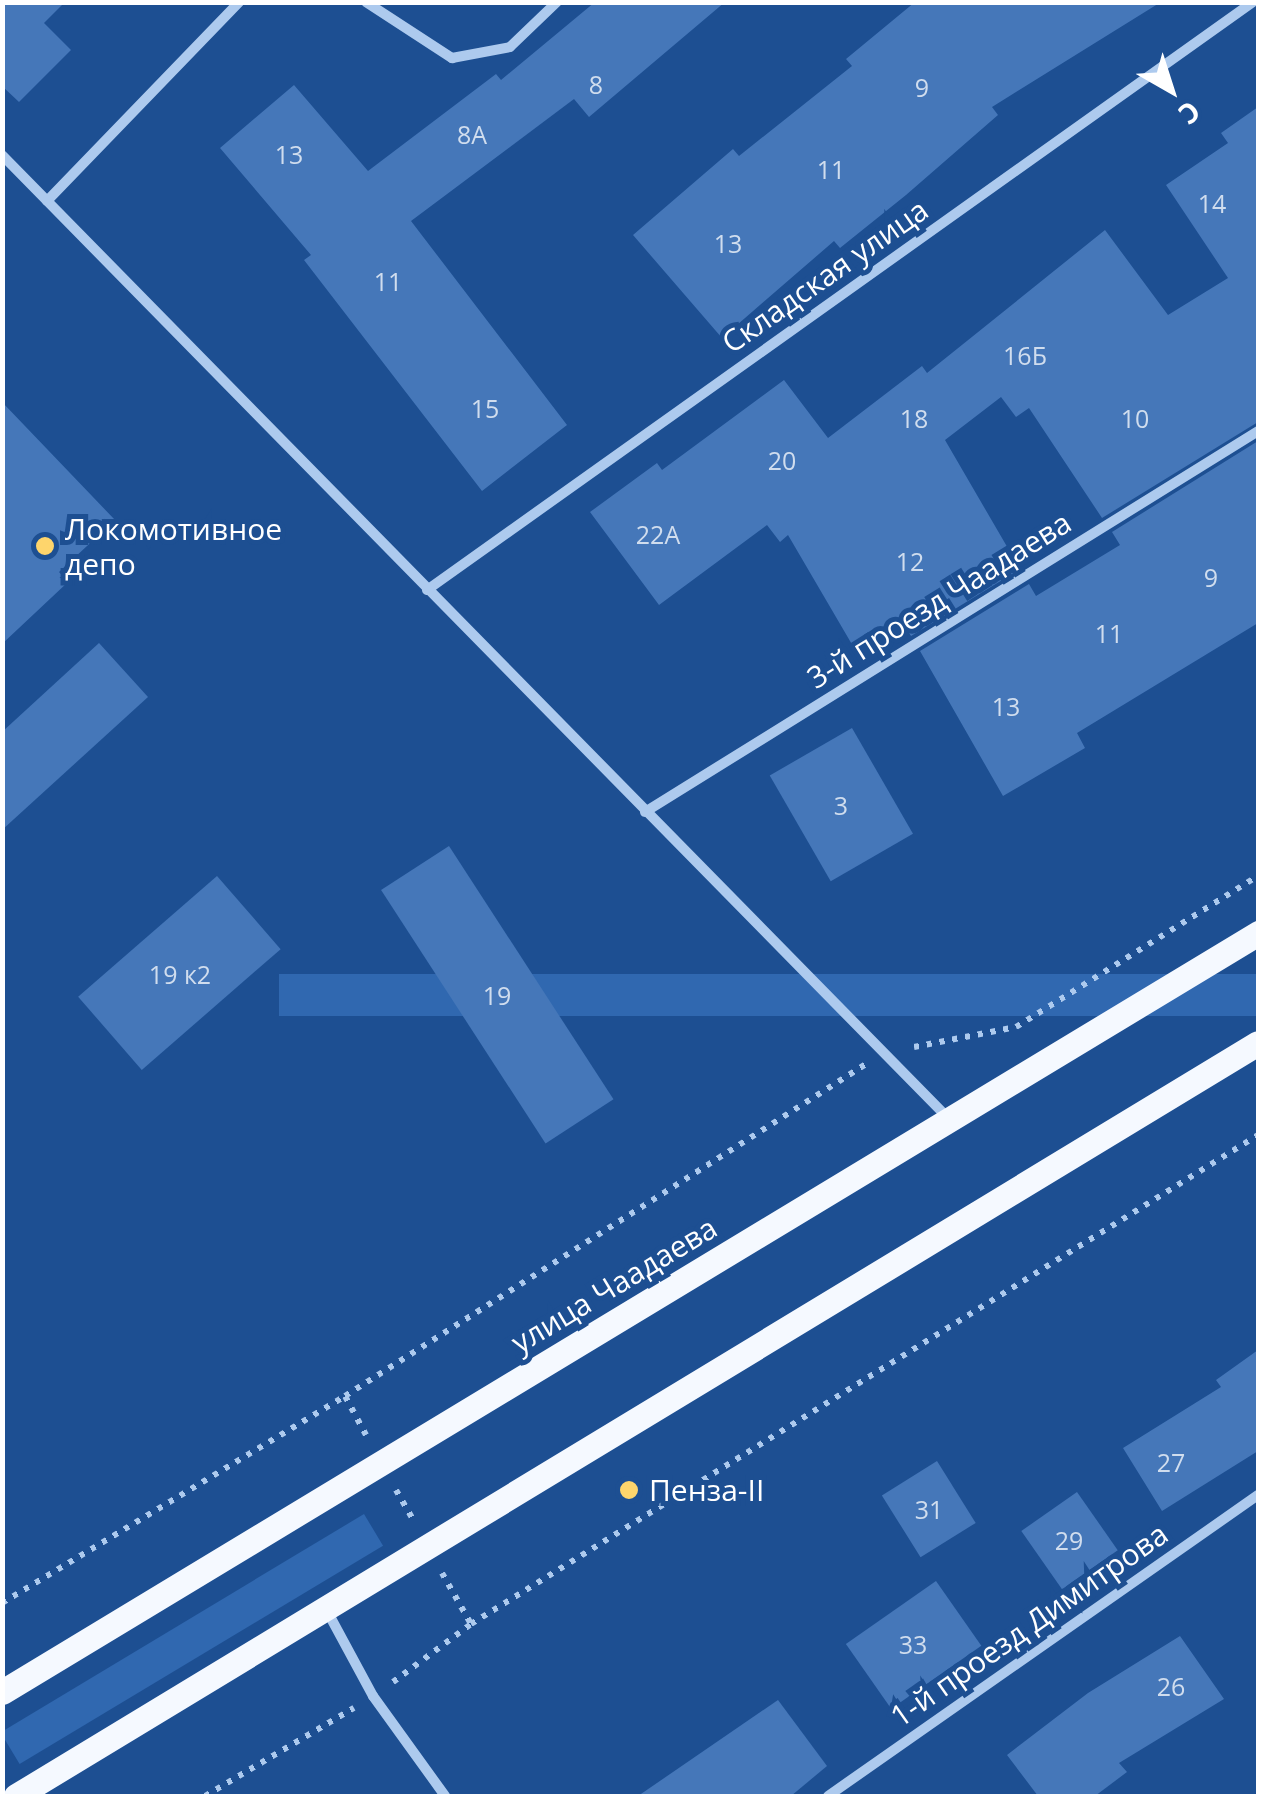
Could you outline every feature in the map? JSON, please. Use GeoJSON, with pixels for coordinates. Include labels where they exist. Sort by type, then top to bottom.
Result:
{"type":"FeatureCollection","features":[{"type":"Feature","properties":{"kind":"main road","name":"улица Чаадаева"},"geometry":{"type":"LineString","coordinates":[[2,1692],[1258,933]]}},
{"type":"Feature","properties":{"kind":"main road"},"geometry":{"type":"LineString","coordinates":[[16,1796],[1258,1043]]}},
{"type":"Feature","properties":{"kind":"street"},"geometry":{"type":"LineString","coordinates":[[47,200],[240,2]]}},
{"type":"Feature","properties":{"kind":"street"},"geometry":{"type":"LineString","coordinates":[[366,2],[452,58],[510,47],[557,2]]}},
{"type":"Feature","properties":{"kind":"street","name":"Складская улица"},"geometry":{"type":"LineString","coordinates":[[426,590],[1253,2]]}},
{"type":"Feature","properties":{"kind":"street"},"geometry":{"type":"LineString","coordinates":[[2,155],[950,1120]]}},
{"type":"Feature","properties":{"kind":"street","name":"3-й проезд Чаадаева"},"geometry":{"type":"LineString","coordinates":[[645,812],[1258,431]]}},
{"type":"Feature","properties":{"kind":"street","name":"1-й проезд Димитрова"},"geometry":{"type":"LineString","coordinates":[[828,1796],[1258,1494]]}},
{"type":"Feature","properties":{"kind":"street"},"geometry":{"type":"LineString","coordinates":[[326,1608],[373,1696],[445,1796]]}},
{"type":"Feature","properties":{"kind":"path"},"geometry":{"type":"LineString","coordinates":[[2,1603],[344,1396],[884,1053],[1016,1026],[1258,876]]}},
{"type":"Feature","properties":{"kind":"path"},"geometry":{"type":"LineString","coordinates":[[206,1796],[373,1696],[471,1624],[1258,1135]]}},
{"type":"Feature","properties":{"kind":"path"},"geometry":{"type":"LineString","coordinates":[[344,1396],[471,1624]]}},
{"type":"Feature","properties":{"kind":"shaded area"},"geometry":{"type":"Polygon","coordinates":[[[279,974],[1258,974],[1258,1016],[279,1016],[279,974]]]}},
{"type":"Feature","properties":{"kind":"shaded area"},"geometry":{"type":"Polygon","coordinates":[[[364,1514],[383,1546],[20,1764],[2,1732],[364,1514]]]}},
{"type":"Feature","properties":{"kind":"building"},"geometry":{"type":"Polygon","coordinates":[[[2,2],[65,2],[44,23],[71,50],[19,102],[2,86],[2,2]]]}},
{"type":"Feature","properties":{"kind":"building"},"geometry":{"type":"Polygon","coordinates":[[[595,2],[725,2],[589,117],[574,99],[411,221],[567,425],[482,491],[304,260],[311,255],[220,148],[294,85],[368,171],[496,74],[501,80],[595,2]]]}},
{"type":"Feature","properties":{"kind":"building"},"geometry":{"type":"Polygon","coordinates":[[[915,2],[1161,2],[992,107],[998,115],[906,195],[840,248],[834,241],[722,338],[633,235],[733,149],[739,156],[852,66],[846,59],[915,2]]]}},
{"type":"Feature","properties":{"kind":"building"},"geometry":{"type":"Polygon","coordinates":[[[1258,107],[1258,422],[1102,518],[1029,408],[1016,417],[1001,397],[945,440],[1020,569],[911,636],[905,626],[857,653],[788,535],[780,542],[767,525],[659,605],[590,512],[657,463],[662,470],[784,380],[828,438],[922,366],[927,373],[1105,230],[1168,315],[1228,278],[1166,185],[1228,143],[1221,133],[1258,107]]]}},
{"type":"Feature","properties":{"kind":"building","name":"Локомотивное депо"},"geometry":{"type":"Polygon","coordinates":[[[2,402],[115,520],[59,572],[68,582],[2,644],[2,402]]]}},
{"type":"Feature","properties":{"kind":"building"},"geometry":{"type":"Polygon","coordinates":[[[1258,441],[1258,623],[1077,733],[1085,748],[1003,796],[920,651],[1029,584],[1036,596],[1120,545],[1112,532],[1258,441]]]}},
{"type":"Feature","properties":{"kind":"building"},"geometry":{"type":"Polygon","coordinates":[[[99,643],[148,697],[2,830],[2,732],[99,643]]]}},
{"type":"Feature","properties":{"kind":"building"},"geometry":{"type":"Polygon","coordinates":[[[852,728],[913,834],[831,881],[770,776],[852,728]]]}},
{"type":"Feature","properties":{"kind":"building"},"geometry":{"type":"Polygon","coordinates":[[[449,846],[613,1099],[546,1143],[381,890],[449,846]]]}},
{"type":"Feature","properties":{"kind":"building"},"geometry":{"type":"Polygon","coordinates":[[[217,876],[281,949],[142,1070],[78,997],[217,876]]]}},
{"type":"Feature","properties":{"kind":"building"},"geometry":{"type":"Polygon","coordinates":[[[1258,1350],[1258,1451],[1162,1511],[1123,1448],[1221,1387],[1216,1380],[1258,1350]]]}},
{"type":"Feature","properties":{"kind":"building"},"geometry":{"type":"Polygon","coordinates":[[[937,1461],[976,1523],[921,1557],[882,1495],[937,1461]]]}},
{"type":"Feature","properties":{"kind":"building"},"geometry":{"type":"Polygon","coordinates":[[[1077,1492],[1118,1550],[1062,1589],[1021,1531],[1077,1492]]]}},
{"type":"Feature","properties":{"kind":"building"},"geometry":{"type":"Polygon","coordinates":[[[936,1581],[981,1646],[891,1709],[846,1644],[936,1581]]]}},
{"type":"Feature","properties":{"kind":"building"},"geometry":{"type":"Polygon","coordinates":[[[1180,1636],[1224,1699],[1119,1763],[1127,1772],[1095,1796],[1038,1796],[1007,1755],[1088,1693],[1180,1636]]]}},
{"type":"Feature","properties":{"kind":"building"},"geometry":{"type":"Polygon","coordinates":[[[778,1700],[827,1766],[791,1796],[638,1796],[778,1700]]]}},
{"type":"Feature","properties":{"kind":"place","name":"Локомотивное депо"},"geometry":{"type":"Point","coordinates":[45,546]}},
{"type":"Feature","properties":{"kind":"place","name":"Пенза-II"},"geometry":{"type":"Point","coordinates":[629,1490]}}]}
